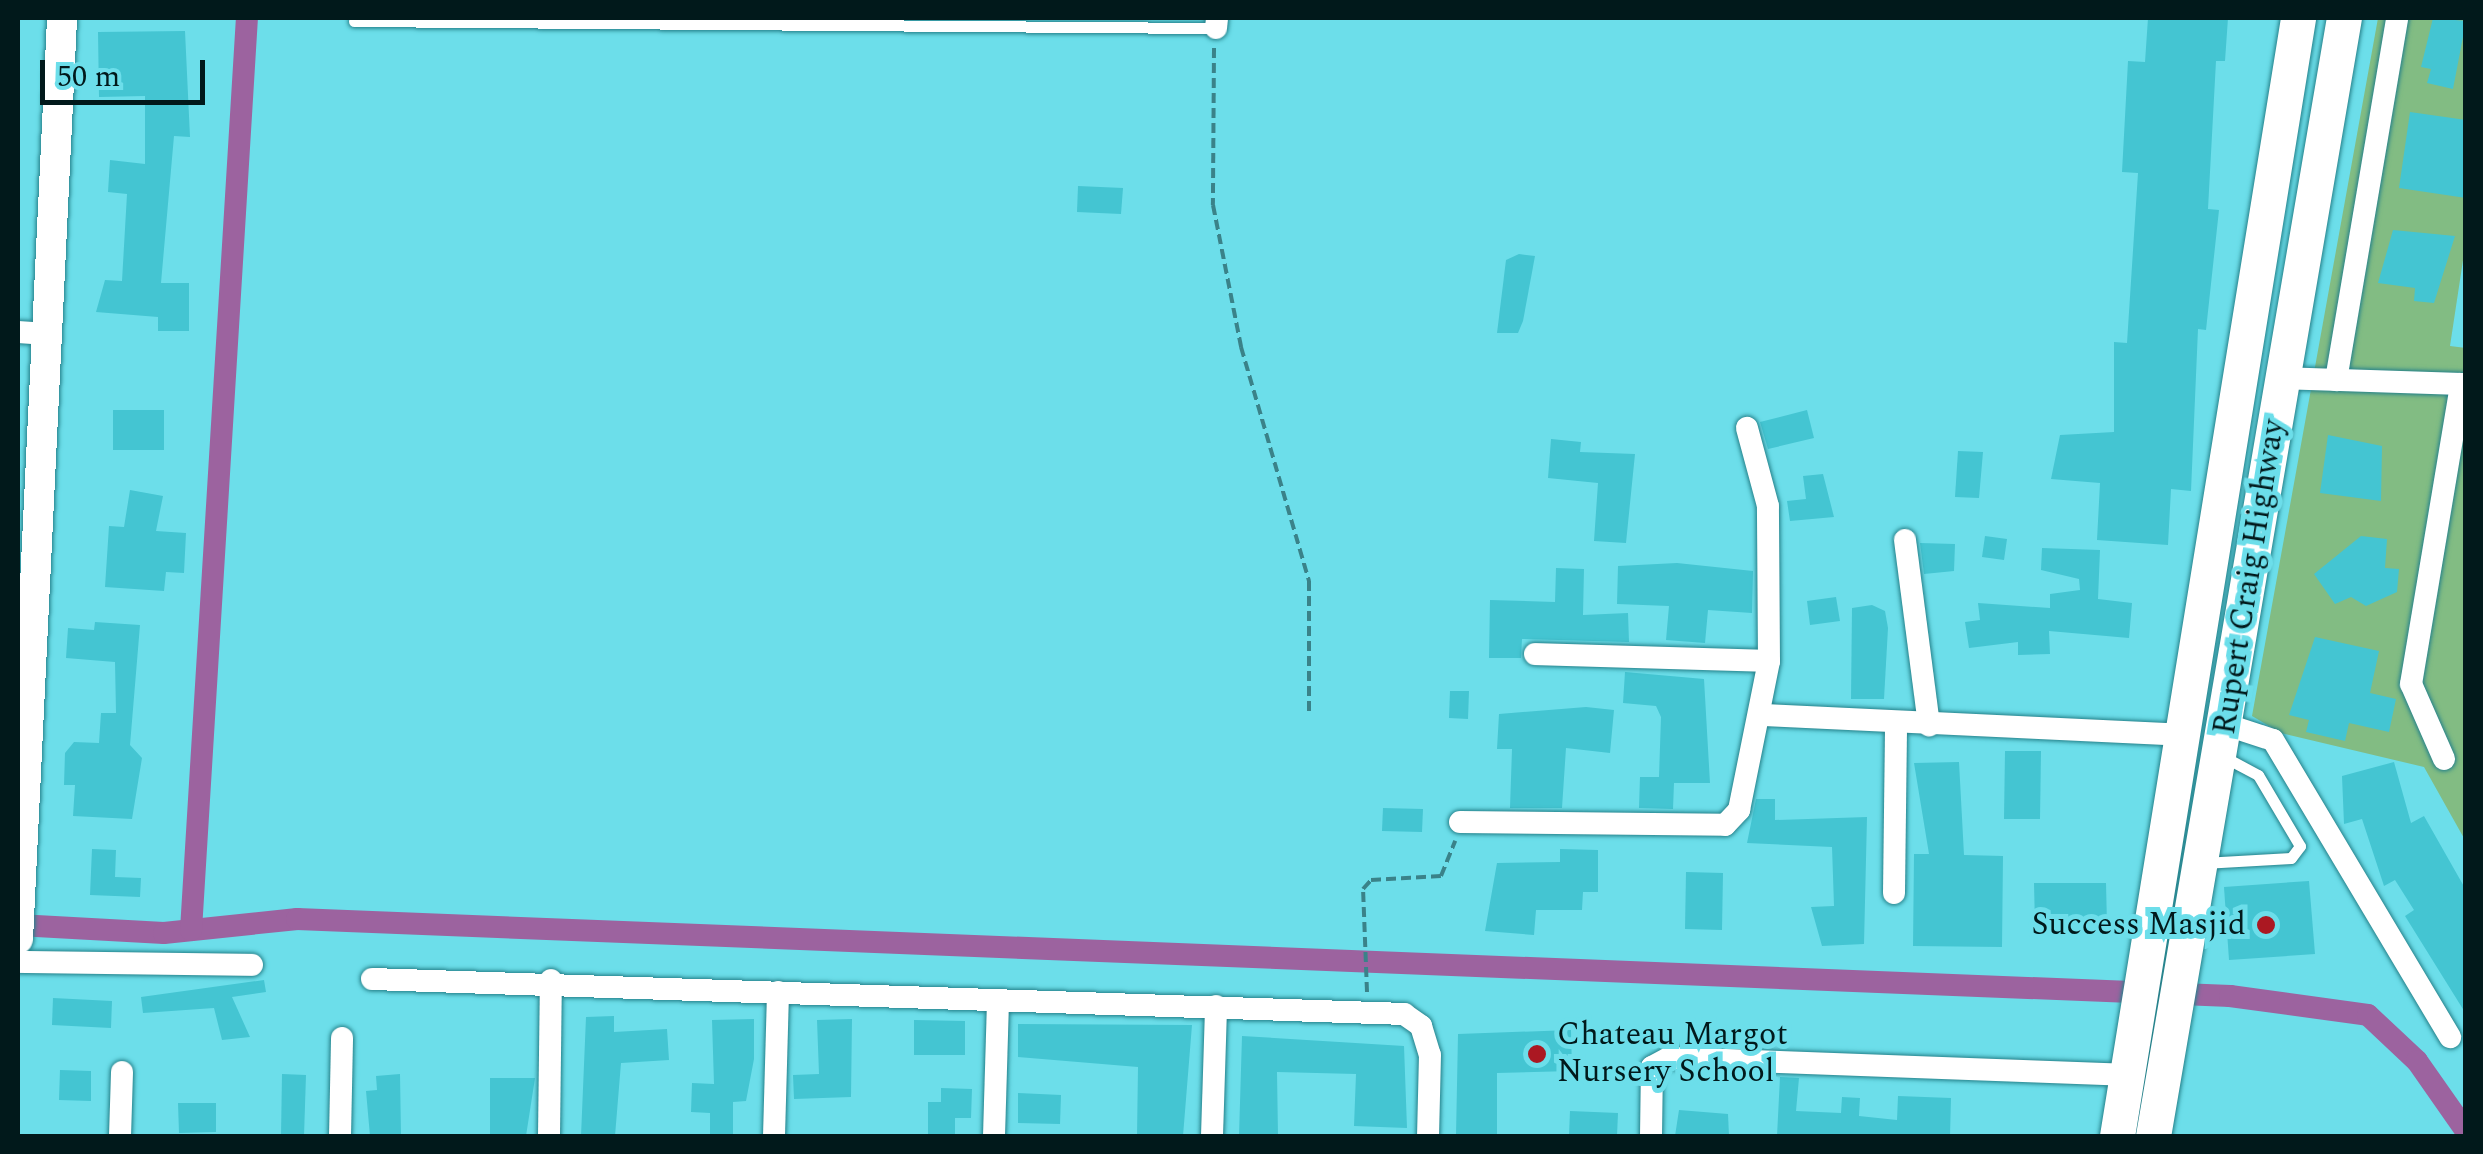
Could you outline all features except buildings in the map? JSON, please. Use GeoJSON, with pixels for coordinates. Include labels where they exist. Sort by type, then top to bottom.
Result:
{"type":"FeatureCollection","features":[{"type":"Feature","properties":{"kind":"main road"},"geometry":{"type":"LineString","coordinates":[[18,938],[32,333],[62,18]]}},
{"type":"Feature","properties":{"kind":"main road","name":"Rupert Craig Highway"},"geometry":{"type":"LineString","coordinates":[[2117,1136],[2298,18]]}},
{"type":"Feature","properties":{"kind":"main road","name":"Rupert Craig Highway"},"geometry":{"type":"LineString","coordinates":[[2153,1136],[2224,740],[2344,18]]}},
{"type":"Feature","properties":{"kind":"street"},"geometry":{"type":"LineString","coordinates":[[2336,380],[2397,18]]}},
{"type":"Feature","properties":{"kind":"street"},"geometry":{"type":"LineString","coordinates":[[2282,378],[2464,384],[2411,684],[2444,760]]}},
{"type":"Feature","properties":{"kind":"street"},"geometry":{"type":"LineString","coordinates":[[1460,822],[1724,825],[1751,780],[1764,715],[1769,662],[1768,506],[1746,428]]}},
{"type":"Feature","properties":{"kind":"street"},"geometry":{"type":"LineString","coordinates":[[1905,540],[1929,725]]}},
{"type":"Feature","properties":{"kind":"street"},"geometry":{"type":"LineString","coordinates":[[1535,654],[1769,662]]}},
{"type":"Feature","properties":{"kind":"street"},"geometry":{"type":"LineString","coordinates":[[1764,715],[2182,734]]}},
{"type":"Feature","properties":{"kind":"street"},"geometry":{"type":"LineString","coordinates":[[1894,892],[1896,724]]}},
{"type":"Feature","properties":{"kind":"street"},"geometry":{"type":"LineString","coordinates":[[2224,740],[2273,740],[2450,1038]]}},
{"type":"Feature","properties":{"kind":"street"},"geometry":{"type":"LineString","coordinates":[[18,962],[252,965]]}},
{"type":"Feature","properties":{"kind":"street"},"geometry":{"type":"LineString","coordinates":[[372,979],[551,980],[998,1001],[1372,1013],[1421,1026],[1430,1055],[1428,1136]]}},
{"type":"Feature","properties":{"kind":"street"},"geometry":{"type":"LineString","coordinates":[[550,1136],[551,980]]}},
{"type":"Feature","properties":{"kind":"street"},"geometry":{"type":"LineString","coordinates":[[774,1136],[778,992]]}},
{"type":"Feature","properties":{"kind":"street"},"geometry":{"type":"LineString","coordinates":[[994,1136],[998,1001]]}},
{"type":"Feature","properties":{"kind":"street"},"geometry":{"type":"LineString","coordinates":[[1212,1136],[1216,1006]]}},
{"type":"Feature","properties":{"kind":"street"},"geometry":{"type":"LineString","coordinates":[[340,1136],[342,1038]]}},
{"type":"Feature","properties":{"kind":"street"},"geometry":{"type":"LineString","coordinates":[[1651,1136],[1652,1067],[1668,1058],[2127,1075]]}},
{"type":"Feature","properties":{"kind":"street"},"geometry":{"type":"LineString","coordinates":[[120,1136],[122,1072]]}},
{"type":"Feature","properties":{"kind":"lane"},"geometry":{"type":"LineString","coordinates":[[354,21],[1216,23]]}},
{"type":"Feature","properties":{"kind":"lane"},"geometry":{"type":"LineString","coordinates":[[2202,863],[2290,858],[2300,846],[2258,775],[2224,740]]}},
{"type":"Feature","properties":{"kind":"path"},"geometry":{"type":"LineString","coordinates":[[1216,23],[1213,205],[1242,347],[1309,581],[1309,716]]}},
{"type":"Feature","properties":{"kind":"path"},"geometry":{"type":"LineString","coordinates":[[1362,969],[1358,940],[1370,880],[1441,876],[1460,822]]}},
{"type":"Feature","properties":{"kind":"green space"},"geometry":{"type":"Polygon","coordinates":[[[2378,18],[2465,18],[2465,247],[2450,346],[2466,348],[2465,840],[2424,767],[2281,733],[2252,716],[2378,18]]]}},
{"type":"Feature","properties":{"kind":"waterway"},"geometry":{"type":"LineString","coordinates":[[191,930],[247,18]]}},
{"type":"Feature","properties":{"kind":"waterway"},"geometry":{"type":"LineString","coordinates":[[18,925],[164,933],[297,919],[2230,996],[2368,1015],[2417,1061],[2466,1131]]}},
{"type":"Feature","properties":{"kind":"place","name":"Success Masjid"},"geometry":{"type":"Point","coordinates":[2266,925]}},
{"type":"Feature","properties":{"kind":"place","name":"Chateau Margot Nursery School"},"geometry":{"type":"Point","coordinates":[1537,1054]}}]}
